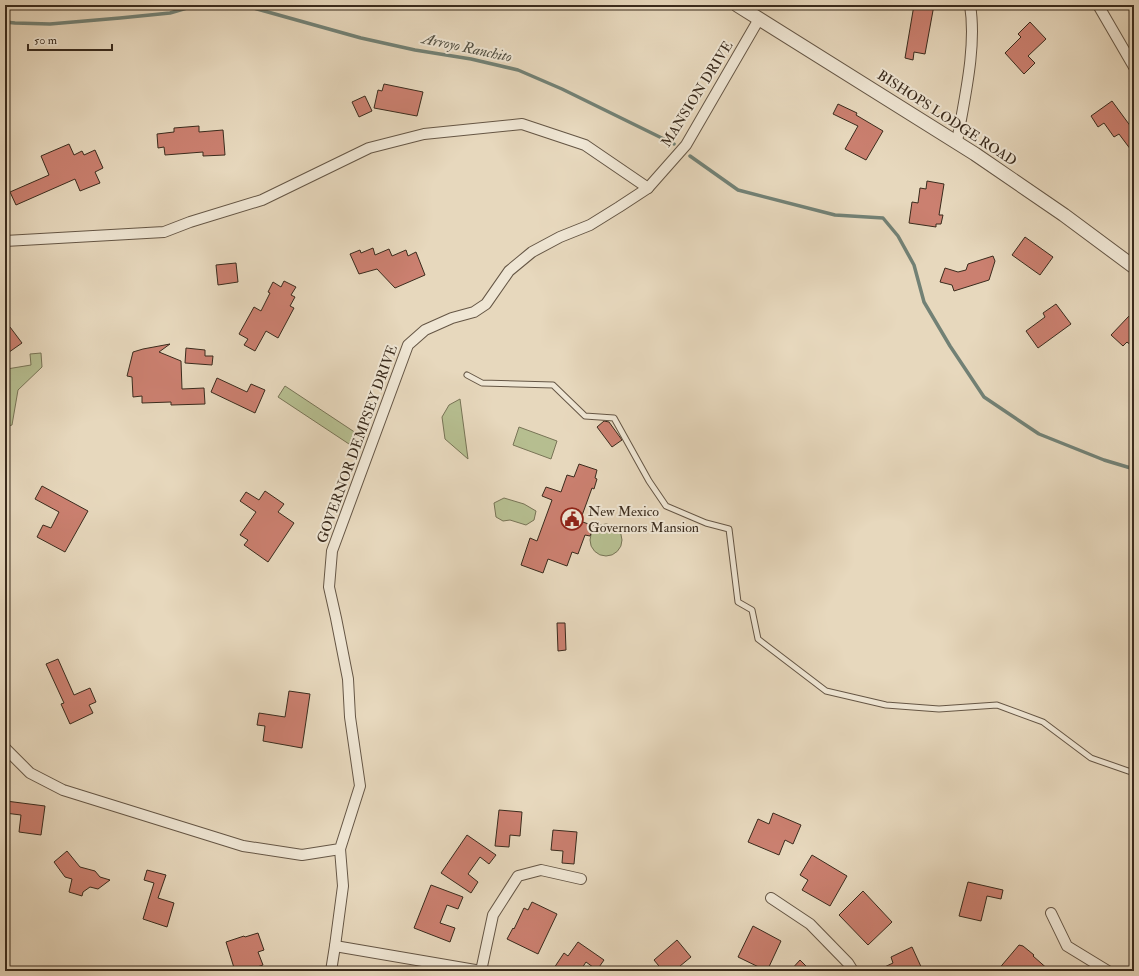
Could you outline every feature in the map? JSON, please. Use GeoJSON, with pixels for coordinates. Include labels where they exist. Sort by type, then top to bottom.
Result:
{"type":"FeatureCollection","features":[{"type":"Feature","properties":{"kind":"street","name":"BISHOPS LODGE ROAD"},"geometry":{"type":"LineString","coordinates":[[737,5],[957,142],[1048,203],[1134,267]]}},
{"type":"Feature","properties":{"kind":"street"},"geometry":{"type":"LineString","coordinates":[[957,142],[971,52],[972,24],[970,5]]}},
{"type":"Feature","properties":{"kind":"street"},"geometry":{"type":"LineString","coordinates":[[1098,5],[1134,67]]}},
{"type":"Feature","properties":{"kind":"street","name":"MANSION DRIVE"},"geometry":{"type":"LineString","coordinates":[[532,252],[560,237],[590,225],[620,208],[648,188],[686,145],[759,19]]}},
{"type":"Feature","properties":{"kind":"street"},"geometry":{"type":"LineString","coordinates":[[5,241],[164,232],[190,222],[262,200],[369,148],[424,134],[522,124],[585,144],[648,188]]}},
{"type":"Feature","properties":{"kind":"street","name":"GOVERNOR DEMPSEY DRIVE"},"geometry":{"type":"LineString","coordinates":[[340,850],[360,786],[350,716],[348,678],[329,587],[332,551],[408,344],[425,330],[452,318],[474,312],[486,304],[509,271],[532,252]]}},
{"type":"Feature","properties":{"kind":"street"},"geometry":{"type":"LineString","coordinates":[[5,748],[30,773],[63,790],[243,846],[302,855],[340,850],[343,886],[331,971]]}},
{"type":"Feature","properties":{"kind":"street"},"geometry":{"type":"LineString","coordinates":[[335,946],[481,971],[493,915],[518,876],[540,870],[581,879]]}},
{"type":"Feature","properties":{"kind":"street"},"geometry":{"type":"LineString","coordinates":[[771,898],[810,924],[848,963],[853,971]]}},
{"type":"Feature","properties":{"kind":"street"},"geometry":{"type":"LineString","coordinates":[[1051,913],[1067,946],[1108,971]]}},
{"type":"Feature","properties":{"kind":"lane"},"geometry":{"type":"LineString","coordinates":[[467,375],[482,383],[553,386],[585,416],[614,418],[649,481],[666,506],[706,523],[729,529],[738,602],[752,610],[758,639],[826,690],[886,706],[939,710],[997,705],[1043,722],[1091,758],[1134,773]]}},
{"type":"Feature","properties":{"kind":"green space"},"geometry":{"type":"Polygon","coordinates":[[[41,353],[42,367],[18,390],[12,425],[5,427],[5,374],[7,369],[31,365],[30,354],[41,353]]]}},
{"type":"Feature","properties":{"kind":"green space"},"geometry":{"type":"Polygon","coordinates":[[[285,386],[356,433],[349,444],[278,397],[285,386]]]}},
{"type":"Feature","properties":{"kind":"green space"},"geometry":{"type":"Polygon","coordinates":[[[460,399],[468,459],[445,439],[442,417],[449,405],[460,399]]]}},
{"type":"Feature","properties":{"kind":"green space"},"geometry":{"type":"Polygon","coordinates":[[[519,427],[557,441],[551,459],[513,445],[519,427]]]}},
{"type":"Feature","properties":{"kind":"green space"},"geometry":{"type":"Polygon","coordinates":[[[504,498],[524,504],[536,511],[534,520],[526,525],[510,520],[503,521],[496,517],[494,503],[504,498]]]}},
{"type":"Feature","properties":{"kind":"green space"},"geometry":{"type":"Polygon","coordinates":[[[606,524],[612,525],[619,531],[622,540],[621,546],[615,553],[606,556],[600,555],[593,549],[590,540],[591,534],[597,527],[606,524]]]}},
{"type":"Feature","properties":{"kind":"building"},"geometry":{"type":"Polygon","coordinates":[[[914,5],[934,5],[925,54],[914,52],[913,60],[905,58],[914,5]]]}},
{"type":"Feature","properties":{"kind":"building"},"geometry":{"type":"Polygon","coordinates":[[[1030,22],[1046,39],[1028,56],[1035,63],[1024,74],[1005,53],[1021,37],[1018,34],[1030,22]]]}},
{"type":"Feature","properties":{"kind":"building"},"geometry":{"type":"Polygon","coordinates":[[[384,84],[423,92],[417,116],[374,108],[378,90],[382,91],[384,84]]]}},
{"type":"Feature","properties":{"kind":"building"},"geometry":{"type":"Polygon","coordinates":[[[365,96],[372,111],[359,117],[352,102],[365,96]]]}},
{"type":"Feature","properties":{"kind":"building"},"geometry":{"type":"Polygon","coordinates":[[[1112,101],[1134,131],[1134,154],[1119,134],[1114,137],[1104,123],[1098,127],[1091,116],[1112,101]]]}},
{"type":"Feature","properties":{"kind":"building"},"geometry":{"type":"Polygon","coordinates":[[[838,104],[857,113],[856,115],[883,131],[866,160],[845,149],[858,126],[833,114],[838,104]]]}},
{"type":"Feature","properties":{"kind":"building"},"geometry":{"type":"Polygon","coordinates":[[[199,126],[199,132],[223,130],[225,155],[203,156],[203,152],[165,155],[164,147],[158,148],[157,134],[174,132],[174,128],[199,126]]]}},
{"type":"Feature","properties":{"kind":"building"},"geometry":{"type":"Polygon","coordinates":[[[69,144],[74,155],[82,151],[84,155],[95,150],[103,168],[95,172],[100,183],[80,191],[75,179],[16,205],[10,192],[49,175],[41,156],[69,144]]]}},
{"type":"Feature","properties":{"kind":"building"},"geometry":{"type":"Polygon","coordinates":[[[927,181],[944,184],[939,215],[943,215],[941,224],[936,224],[936,227],[909,223],[912,202],[918,203],[920,188],[926,189],[927,181]]]}},
{"type":"Feature","properties":{"kind":"building"},"geometry":{"type":"Polygon","coordinates":[[[1025,237],[1053,257],[1040,275],[1012,255],[1025,237]]]}},
{"type":"Feature","properties":{"kind":"building"},"geometry":{"type":"Polygon","coordinates":[[[373,248],[375,255],[389,249],[392,256],[406,250],[408,256],[416,252],[425,275],[395,288],[377,269],[359,274],[350,254],[360,250],[361,253],[373,248]]]}},
{"type":"Feature","properties":{"kind":"building"},"geometry":{"type":"Polygon","coordinates":[[[993,256],[995,261],[989,280],[954,291],[952,285],[940,282],[945,268],[958,272],[966,270],[968,264],[993,256]]]}},
{"type":"Feature","properties":{"kind":"building"},"geometry":{"type":"Polygon","coordinates":[[[236,263],[238,282],[218,285],[216,265],[236,263]]]}},
{"type":"Feature","properties":{"kind":"building"},"geometry":{"type":"Polygon","coordinates":[[[284,281],[296,287],[291,295],[295,297],[290,306],[294,308],[278,338],[266,331],[255,351],[244,345],[248,339],[239,334],[254,307],[261,311],[270,293],[268,292],[273,282],[281,287],[284,281]]]}},
{"type":"Feature","properties":{"kind":"building"},"geometry":{"type":"Polygon","coordinates":[[[1056,304],[1071,324],[1038,348],[1026,331],[1045,317],[1043,313],[1056,304]]]}},
{"type":"Feature","properties":{"kind":"building"},"geometry":{"type":"Polygon","coordinates":[[[1129,316],[1134,321],[1134,348],[1127,342],[1123,346],[1111,335],[1129,316]]]}},
{"type":"Feature","properties":{"kind":"building"},"geometry":{"type":"Polygon","coordinates":[[[10,327],[22,343],[5,355],[5,331],[10,327]]]}},
{"type":"Feature","properties":{"kind":"building"},"geometry":{"type":"Polygon","coordinates":[[[170,344],[159,352],[181,361],[182,389],[204,388],[205,404],[171,405],[171,402],[142,403],[142,396],[133,397],[132,377],[127,376],[133,352],[170,344]]]}},
{"type":"Feature","properties":{"kind":"building"},"geometry":{"type":"Polygon","coordinates":[[[186,348],[205,350],[205,356],[213,356],[212,365],[185,363],[186,348]]]}},
{"type":"Feature","properties":{"kind":"building"},"geometry":{"type":"Polygon","coordinates":[[[217,378],[247,392],[251,384],[265,390],[255,413],[211,392],[217,378]]]}},
{"type":"Feature","properties":{"kind":"building"},"geometry":{"type":"Polygon","coordinates":[[[604,421],[609,422],[622,440],[612,447],[597,427],[604,421]]]}},
{"type":"Feature","properties":{"kind":"building","name":"New Mexico Governors Mansion"},"geometry":{"type":"Polygon","coordinates":[[[579,464],[597,470],[595,478],[597,479],[594,489],[592,488],[580,521],[594,526],[590,536],[585,535],[578,554],[572,552],[567,566],[548,559],[543,573],[521,565],[530,538],[537,541],[552,500],[542,496],[546,487],[561,492],[567,475],[574,477],[579,464]]]}},
{"type":"Feature","properties":{"kind":"building"},"geometry":{"type":"Polygon","coordinates":[[[42,486],[88,511],[65,552],[37,537],[43,525],[51,528],[59,512],[35,499],[42,486]]]}},
{"type":"Feature","properties":{"kind":"building"},"geometry":{"type":"Polygon","coordinates":[[[265,491],[284,504],[278,512],[294,523],[268,562],[244,545],[248,540],[240,535],[256,512],[240,501],[246,492],[259,500],[265,491]]]}},
{"type":"Feature","properties":{"kind":"building"},"geometry":{"type":"Polygon","coordinates":[[[557,623],[565,623],[566,650],[558,651],[557,623]]]}},
{"type":"Feature","properties":{"kind":"building"},"geometry":{"type":"Polygon","coordinates":[[[58,659],[74,695],[90,688],[96,702],[89,705],[93,713],[70,724],[61,704],[64,703],[46,664],[58,659]]]}},
{"type":"Feature","properties":{"kind":"building"},"geometry":{"type":"Polygon","coordinates":[[[289,691],[310,694],[302,748],[263,741],[265,726],[257,725],[259,713],[285,717],[289,691]]]}},
{"type":"Feature","properties":{"kind":"building"},"geometry":{"type":"Polygon","coordinates":[[[6,801],[45,806],[41,835],[19,832],[21,815],[5,813],[6,801]]]}},
{"type":"Feature","properties":{"kind":"building"},"geometry":{"type":"Polygon","coordinates":[[[499,810],[522,812],[520,836],[510,835],[509,847],[495,846],[499,810]]]}},
{"type":"Feature","properties":{"kind":"building"},"geometry":{"type":"Polygon","coordinates":[[[773,813],[801,825],[793,844],[785,840],[779,855],[748,842],[758,819],[769,824],[773,813]]]}},
{"type":"Feature","properties":{"kind":"building"},"geometry":{"type":"Polygon","coordinates":[[[553,830],[577,832],[574,864],[562,863],[563,851],[551,850],[553,830]]]}},
{"type":"Feature","properties":{"kind":"building"},"geometry":{"type":"Polygon","coordinates":[[[467,835],[496,855],[489,864],[480,857],[468,874],[478,882],[471,893],[441,873],[467,835]]]}},
{"type":"Feature","properties":{"kind":"building"},"geometry":{"type":"Polygon","coordinates":[[[67,851],[80,867],[95,871],[100,877],[110,880],[98,889],[90,887],[83,892],[82,896],[69,892],[72,879],[65,877],[54,862],[67,851]]]}},
{"type":"Feature","properties":{"kind":"building"},"geometry":{"type":"Polygon","coordinates":[[[812,855],[847,876],[830,906],[802,890],[808,880],[800,875],[812,855]]]}},
{"type":"Feature","properties":{"kind":"building"},"geometry":{"type":"Polygon","coordinates":[[[147,870],[166,875],[158,898],[174,903],[167,927],[143,919],[154,883],[144,880],[147,870]]]}},
{"type":"Feature","properties":{"kind":"building"},"geometry":{"type":"Polygon","coordinates":[[[968,882],[1003,890],[1001,899],[987,896],[981,921],[959,916],[968,882]]]}},
{"type":"Feature","properties":{"kind":"building"},"geometry":{"type":"Polygon","coordinates":[[[431,885],[463,897],[458,909],[447,905],[440,923],[455,928],[450,942],[414,928],[431,885]]]}},
{"type":"Feature","properties":{"kind":"building"},"geometry":{"type":"Polygon","coordinates":[[[863,891],[892,922],[868,945],[839,915],[863,891]]]}},
{"type":"Feature","properties":{"kind":"building"},"geometry":{"type":"Polygon","coordinates":[[[532,902],[557,914],[538,954],[507,939],[513,928],[514,929],[524,908],[528,910],[532,902]]]}},
{"type":"Feature","properties":{"kind":"building"},"geometry":{"type":"Polygon","coordinates":[[[753,926],[781,941],[767,971],[738,957],[753,926]]]}},
{"type":"Feature","properties":{"kind":"building"},"geometry":{"type":"Polygon","coordinates":[[[258,933],[264,950],[258,952],[263,965],[245,971],[235,971],[226,942],[258,933]]]}},
{"type":"Feature","properties":{"kind":"building"},"geometry":{"type":"Polygon","coordinates":[[[677,940],[691,957],[674,971],[663,971],[654,960],[677,940]]]}},
{"type":"Feature","properties":{"kind":"building"},"geometry":{"type":"Polygon","coordinates":[[[578,942],[604,960],[597,970],[586,962],[580,971],[552,971],[564,953],[568,956],[578,942]]]}},
{"type":"Feature","properties":{"kind":"building"},"geometry":{"type":"Polygon","coordinates":[[[1019,945],[1023,946],[1034,955],[1033,956],[1050,971],[997,971],[1019,945]]]}},
{"type":"Feature","properties":{"kind":"building"},"geometry":{"type":"Polygon","coordinates":[[[912,947],[923,971],[876,971],[893,963],[891,957],[912,947]]]}},
{"type":"Feature","properties":{"kind":"building"},"geometry":{"type":"Polygon","coordinates":[[[800,960],[811,971],[790,971],[800,960]]]}},
{"type":"Feature","properties":{"kind":"waterway","name":"Arroyo Ranchito"},"geometry":{"type":"LineString","coordinates":[[5,22],[50,24],[120,18],[170,13],[197,5]]}},
{"type":"Feature","properties":{"kind":"waterway","name":"Arroyo Ranchito"},"geometry":{"type":"LineString","coordinates":[[243,5],[361,38],[415,50],[471,59],[518,70],[562,89],[674,144]]}},
{"type":"Feature","properties":{"kind":"waterway"},"geometry":{"type":"LineString","coordinates":[[690,156],[738,190],[835,215],[883,218],[898,236],[914,265],[924,302],[950,346],[984,397],[1039,434],[1104,460],[1134,469]]}},
{"type":"Feature","properties":{"kind":"place","name":"New Mexico Governors Mansion"},"geometry":{"type":"Point","coordinates":[572,519]}}]}
